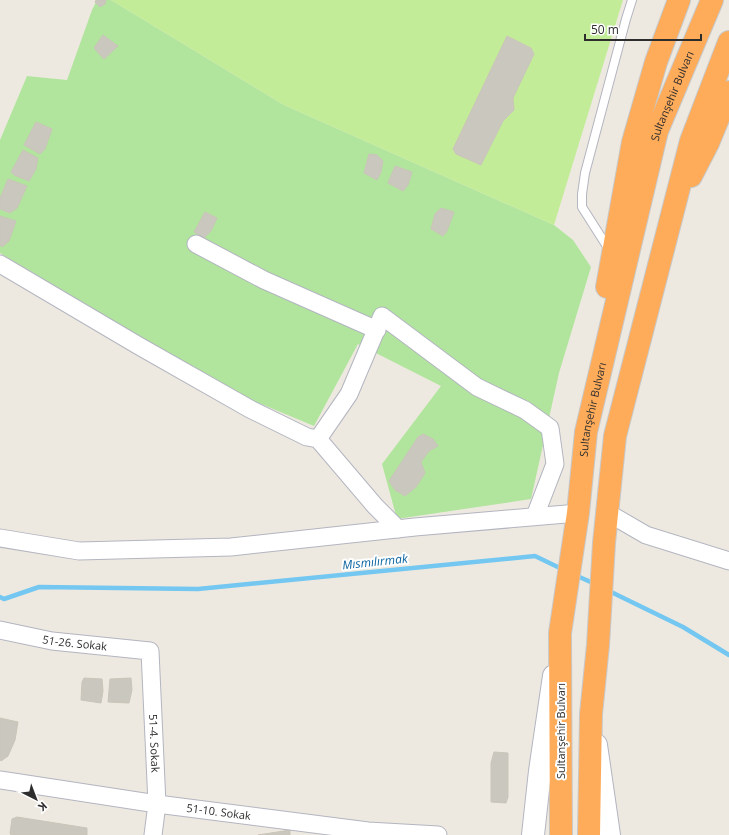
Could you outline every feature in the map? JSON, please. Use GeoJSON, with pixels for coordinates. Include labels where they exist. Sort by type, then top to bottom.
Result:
{"type":"FeatureCollection","features":[{"type":"Feature","properties":{"kind":"highway"},"geometry":{"type":"LineString","coordinates":[[608,341],[607,284],[633,142],[656,62],[679,0]]}},
{"type":"Feature","properties":{"kind":"highway","name":"Sultanşehir Bulvarı"},"geometry":{"type":"LineString","coordinates":[[561,835],[560,633],[578,513],[586,432],[657,131],[712,0]]}},
{"type":"Feature","properties":{"kind":"highway"},"geometry":{"type":"LineString","coordinates":[[589,835],[590,714],[598,645],[604,543],[614,436],[691,142],[729,42]]}},
{"type":"Feature","properties":{"kind":"highway"},"geometry":{"type":"LineString","coordinates":[[673,213],[708,143],[729,92]]}},
{"type":"Feature","properties":{"kind":"main road"},"geometry":{"type":"LineString","coordinates":[[533,835],[540,771],[560,633]]}},
{"type":"Feature","properties":{"kind":"main road"},"geometry":{"type":"LineString","coordinates":[[590,714],[604,793],[609,835]]}},
{"type":"Feature","properties":{"kind":"street"},"geometry":{"type":"LineString","coordinates":[[196,244],[264,280],[377,330]]}},
{"type":"Feature","properties":{"kind":"street"},"geometry":{"type":"LineString","coordinates":[[0,264],[250,409],[307,437],[318,440],[375,506],[398,529]]}},
{"type":"Feature","properties":{"kind":"street"},"geometry":{"type":"LineString","coordinates":[[318,440],[350,394],[382,316],[477,387],[525,410],[550,428],[555,464],[535,516]]}},
{"type":"Feature","properties":{"kind":"street"},"geometry":{"type":"LineString","coordinates":[[0,538],[79,550],[231,548],[398,529],[578,513]]}},
{"type":"Feature","properties":{"kind":"street"},"geometry":{"type":"LineString","coordinates":[[608,513],[646,535],[729,561]]}},
{"type":"Feature","properties":{"kind":"street","name":"51-26. Sokak"},"geometry":{"type":"LineString","coordinates":[[0,630],[52,641],[150,651]]}},
{"type":"Feature","properties":{"kind":"street","name":"51-4. Sokak"},"geometry":{"type":"LineString","coordinates":[[150,651],[157,804],[153,835]]}},
{"type":"Feature","properties":{"kind":"street","name":"51-10. Sokak"},"geometry":{"type":"LineString","coordinates":[[0,780],[157,804],[368,833],[438,835]]}},
{"type":"Feature","properties":{"kind":"lane"},"geometry":{"type":"LineString","coordinates":[[612,254],[582,207],[582,194],[585,173],[632,0]]}},
{"type":"Feature","properties":{"kind":"green space"},"geometry":{"type":"Polygon","coordinates":[[[97,0],[111,0],[284,105],[554,225],[573,240],[591,267],[559,373],[531,499],[397,519],[382,464],[441,386],[358,344],[314,426],[232,392],[0,253],[0,140],[27,76],[67,80],[97,0]]]}},
{"type":"Feature","properties":{"kind":"green space"},"geometry":{"type":"Polygon","coordinates":[[[111,0],[623,0],[554,225],[284,105],[111,0]]]}},
{"type":"Feature","properties":{"kind":"building"},"geometry":{"type":"Polygon","coordinates":[[[96,0],[106,0],[105,4],[100,7],[95,2],[96,0]]]}},
{"type":"Feature","properties":{"kind":"building"},"geometry":{"type":"Polygon","coordinates":[[[103,35],[118,46],[104,59],[94,48],[103,35]]]}},
{"type":"Feature","properties":{"kind":"building"},"geometry":{"type":"Polygon","coordinates":[[[507,36],[531,48],[534,54],[513,98],[514,110],[503,121],[481,165],[456,154],[453,149],[507,36]]]}},
{"type":"Feature","properties":{"kind":"building"},"geometry":{"type":"Polygon","coordinates":[[[36,122],[52,129],[45,149],[40,154],[24,145],[36,122]]]}},
{"type":"Feature","properties":{"kind":"building"},"geometry":{"type":"Polygon","coordinates":[[[23,150],[38,158],[36,169],[29,181],[14,175],[11,172],[23,150]]]}},
{"type":"Feature","properties":{"kind":"building"},"geometry":{"type":"Polygon","coordinates":[[[369,154],[377,155],[383,161],[381,172],[377,180],[364,173],[369,154]]]}},
{"type":"Feature","properties":{"kind":"building"},"geometry":{"type":"Polygon","coordinates":[[[395,166],[412,172],[408,185],[403,191],[388,183],[395,166]]]}},
{"type":"Feature","properties":{"kind":"building"},"geometry":{"type":"Polygon","coordinates":[[[8,179],[27,186],[17,208],[10,213],[0,209],[0,198],[8,179]]]}},
{"type":"Feature","properties":{"kind":"building"},"geometry":{"type":"Polygon","coordinates":[[[441,208],[454,212],[447,231],[443,236],[431,229],[435,214],[441,208]]]}},
{"type":"Feature","properties":{"kind":"building"},"geometry":{"type":"Polygon","coordinates":[[[205,212],[217,218],[211,231],[204,238],[194,232],[205,212]]]}},
{"type":"Feature","properties":{"kind":"building"},"geometry":{"type":"Polygon","coordinates":[[[0,216],[16,221],[9,241],[2,247],[0,245],[0,216]]]}},
{"type":"Feature","properties":{"kind":"building"},"geometry":{"type":"Polygon","coordinates":[[[423,434],[433,439],[438,446],[429,451],[421,462],[425,473],[416,487],[405,496],[395,490],[389,481],[418,437],[423,434]]]}},
{"type":"Feature","properties":{"kind":"building"},"geometry":{"type":"Polygon","coordinates":[[[84,678],[102,679],[103,691],[101,703],[81,700],[82,682],[84,678]]]}},
{"type":"Feature","properties":{"kind":"building"},"geometry":{"type":"Polygon","coordinates":[[[131,678],[132,690],[129,703],[108,702],[110,679],[131,678]]]}},
{"type":"Feature","properties":{"kind":"building"},"geometry":{"type":"Polygon","coordinates":[[[0,718],[18,722],[15,740],[8,756],[1,761],[0,760],[0,718]]]}},
{"type":"Feature","properties":{"kind":"building"},"geometry":{"type":"Polygon","coordinates":[[[494,752],[508,753],[508,797],[506,803],[491,802],[491,763],[494,752]]]}},
{"type":"Feature","properties":{"kind":"building"},"geometry":{"type":"Polygon","coordinates":[[[17,817],[87,828],[87,835],[11,835],[12,819],[17,817]]]}},
{"type":"Feature","properties":{"kind":"building"},"geometry":{"type":"Polygon","coordinates":[[[290,830],[290,835],[258,835],[290,830]]]}},
{"type":"Feature","properties":{"kind":"waterway","name":"Mısmılırmak"},"geometry":{"type":"LineString","coordinates":[[0,597],[4,599],[39,587],[198,589],[535,556],[564,570]]}},
{"type":"Feature","properties":{"kind":"waterway","name":"Mısmılırmak"},"geometry":{"type":"LineString","coordinates":[[575,575],[595,584]]}},
{"type":"Feature","properties":{"kind":"waterway","name":"Mısmılırmak"},"geometry":{"type":"LineString","coordinates":[[607,590],[683,627],[729,655]]}}]}
